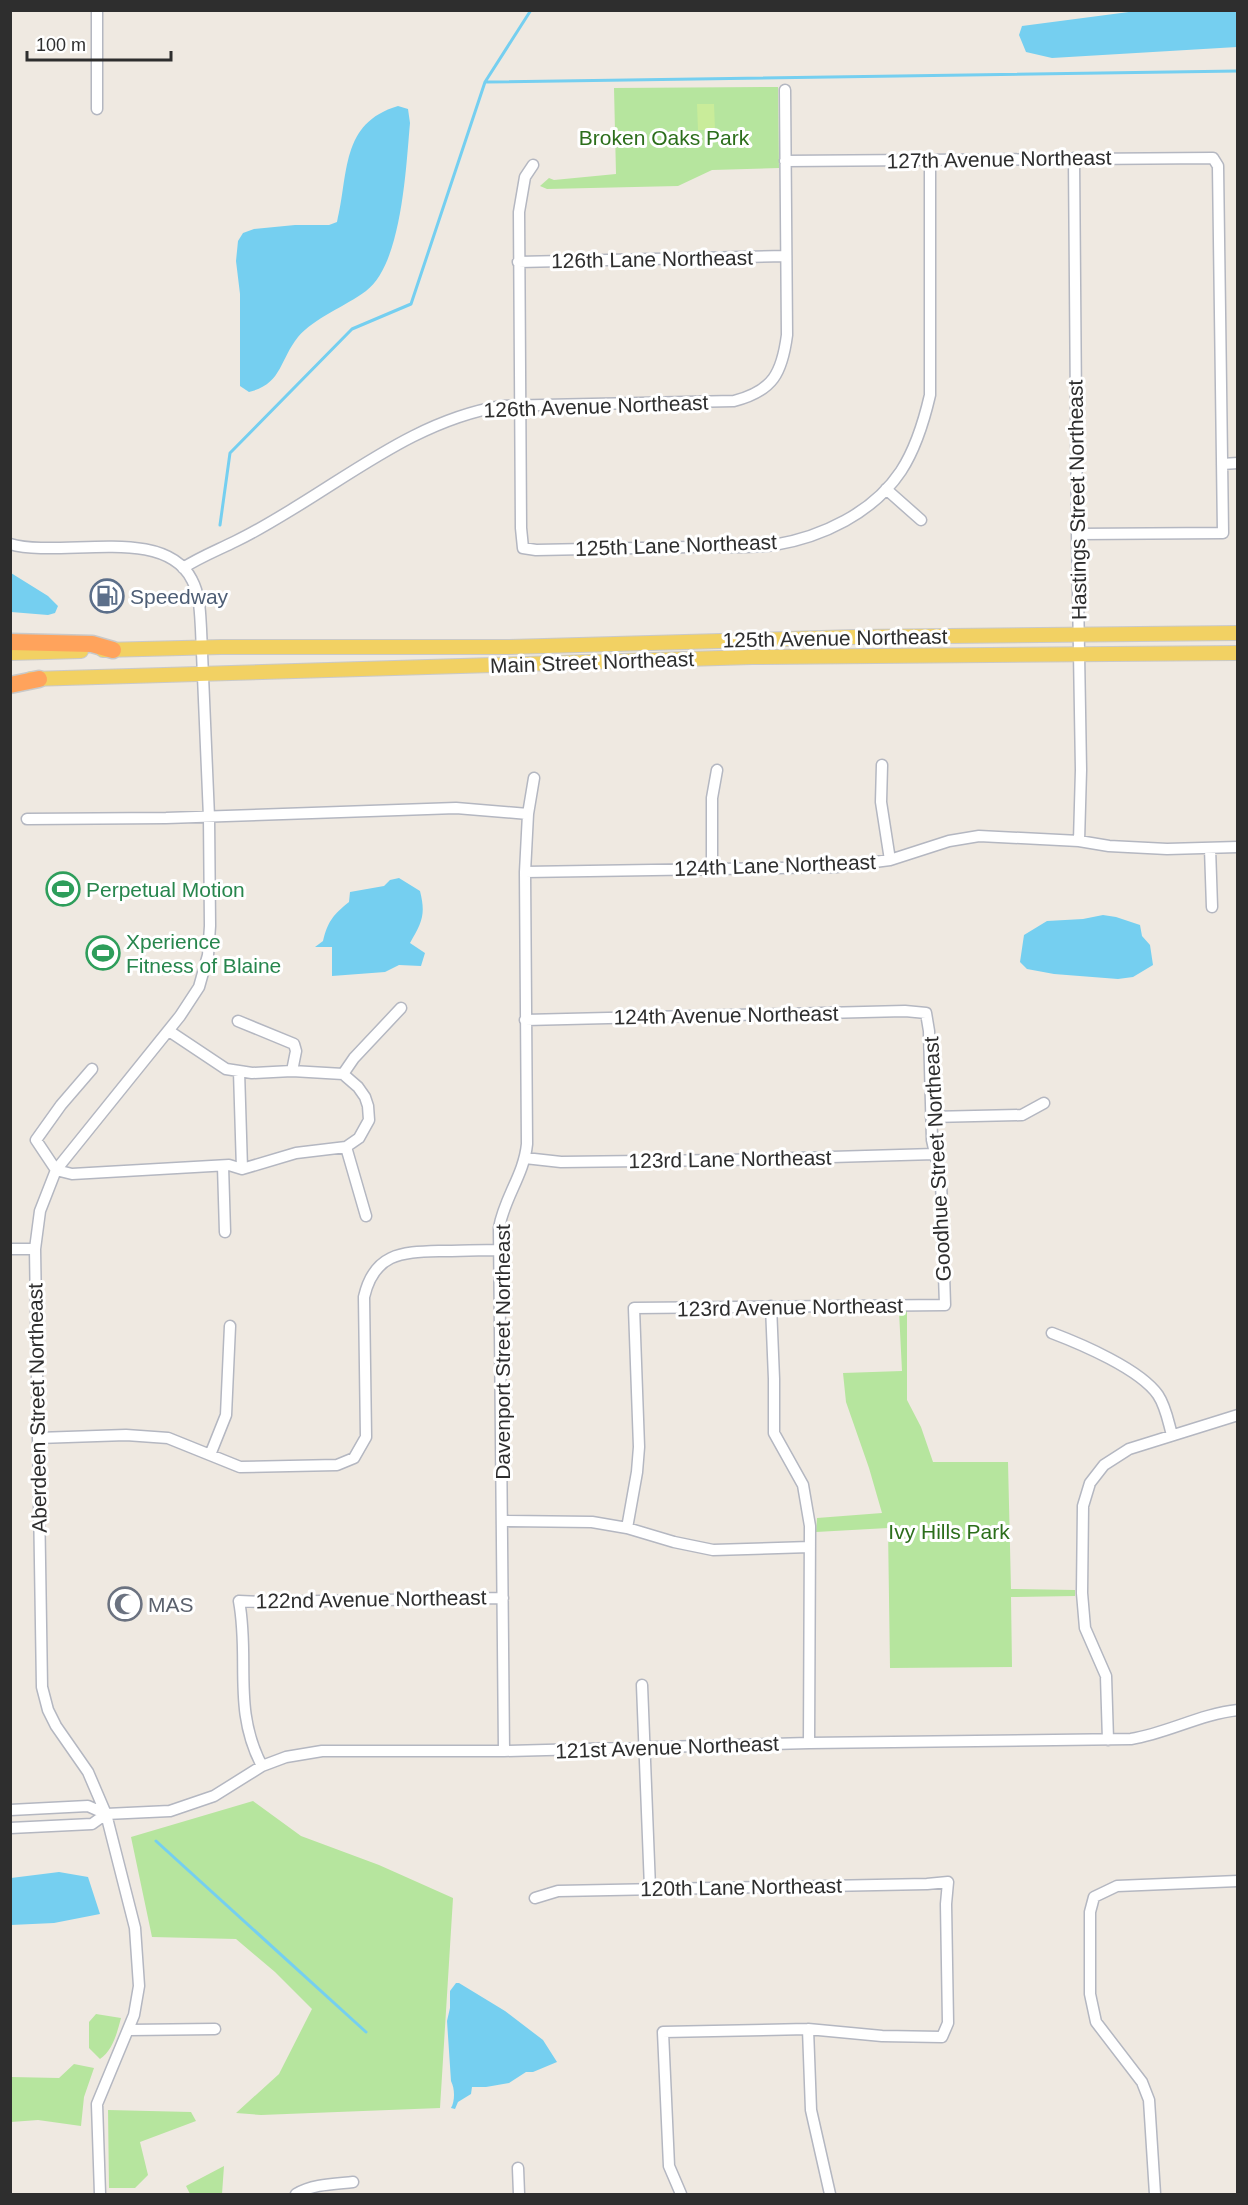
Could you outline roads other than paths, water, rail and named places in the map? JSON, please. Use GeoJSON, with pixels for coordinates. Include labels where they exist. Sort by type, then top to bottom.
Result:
{"type":"FeatureCollection","features":[{"type":"Feature","properties":{"kind":"highway"},"geometry":{"type":"LineString","coordinates":[[10,642],[92,644],[113,650]]}},
{"type":"Feature","properties":{"kind":"highway"},"geometry":{"type":"LineString","coordinates":[[10,685],[39,679]]}},
{"type":"Feature","properties":{"kind":"main road","name":"125th Avenue Northeast"},"geometry":{"type":"LineString","coordinates":[[202,647],[509,647],[855,637],[1238,633]]}},
{"type":"Feature","properties":{"kind":"main road"},"geometry":{"type":"LineString","coordinates":[[10,653],[202,647]]}},
{"type":"Feature","properties":{"kind":"main road","name":"Main Street Northeast"},"geometry":{"type":"LineString","coordinates":[[10,679],[752,657],[1238,653]]}},
{"type":"Feature","properties":{"kind":"street"},"geometry":{"type":"LineString","coordinates":[[97,10],[97,109]]}},
{"type":"Feature","properties":{"kind":"street","name":"126th Avenue Northeast"},"geometry":{"type":"LineString","coordinates":[[183,568],[196,559],[238,540],[288,512],[394,446],[456,417],[479,410],[520,406],[734,401],[751,397],[770,384],[783,361],[787,335],[785,90]]}},
{"type":"Feature","properties":{"kind":"street","name":"Hastings Street Northeast"},"geometry":{"type":"LineString","coordinates":[[1074,158],[1081,770],[1079,841]]}},
{"type":"Feature","properties":{"kind":"street","name":"127th Avenue Northeast"},"geometry":{"type":"LineString","coordinates":[[785,161],[1214,158],[1218,166],[1222,464]]}},
{"type":"Feature","properties":{"kind":"street"},"geometry":{"type":"LineString","coordinates":[[921,520],[886,489],[901,471],[914,448],[930,395],[930,160]]}},
{"type":"Feature","properties":{"kind":"street"},"geometry":{"type":"LineString","coordinates":[[520,406],[519,212],[525,177],[533,165]]}},
{"type":"Feature","properties":{"kind":"street","name":"126th Lane Northeast"},"geometry":{"type":"LineString","coordinates":[[519,262],[786,256]]}},
{"type":"Feature","properties":{"kind":"street","name":"125th Lane Northeast"},"geometry":{"type":"LineString","coordinates":[[520,406],[523,548],[536,550],[772,545],[812,536],[846,521],[886,489]]}},
{"type":"Feature","properties":{"kind":"street"},"geometry":{"type":"LineString","coordinates":[[1077,534],[1223,533],[1222,464],[1238,463]]}},
{"type":"Feature","properties":{"kind":"street"},"geometry":{"type":"LineString","coordinates":[[10,544],[34,548],[145,549],[166,555],[183,568]]}},
{"type":"Feature","properties":{"kind":"street","name":"Aberdeen Street Northeast"},"geometry":{"type":"LineString","coordinates":[[100,2194],[97,2104],[134,2015],[138,1986],[135,1928],[106,1814],[88,1772],[56,1726],[48,1710],[42,1687],[35,1249],[40,1210],[56,1170],[180,1017],[199,987],[208,955],[209,817],[202,647],[199,601],[192,579],[183,568]]}},
{"type":"Feature","properties":{"kind":"street"},"geometry":{"type":"LineString","coordinates":[[882,765],[881,802],[890,860]]}},
{"type":"Feature","properties":{"kind":"street"},"geometry":{"type":"LineString","coordinates":[[712,868],[712,798],[717,770]]}},
{"type":"Feature","properties":{"kind":"street","name":"Davenport Street Northeast"},"geometry":{"type":"LineString","coordinates":[[504,1751],[499,1250],[501,1214],[525,1158],[525,872],[528,814],[534,778]]}},
{"type":"Feature","properties":{"kind":"street"},"geometry":{"type":"LineString","coordinates":[[27,819],[209,817],[456,808],[528,814]]}},
{"type":"Feature","properties":{"kind":"street","name":"124th Lane Northeast"},"geometry":{"type":"LineString","coordinates":[[525,872],[836,867],[890,860],[948,841],[979,836],[1079,841],[1109,846],[1167,849],[1238,847]]}},
{"type":"Feature","properties":{"kind":"street"},"geometry":{"type":"LineString","coordinates":[[1210,848],[1212,907]]}},
{"type":"Feature","properties":{"kind":"street"},"geometry":{"type":"LineString","coordinates":[[343,1074],[350,1063],[400,1008]]}},
{"type":"Feature","properties":{"kind":"street","name":"124th Avenue Northeast"},"geometry":{"type":"LineString","coordinates":[[525,1020],[905,1011],[926,1013]]}},
{"type":"Feature","properties":{"kind":"street","name":"Goodhue Street Northeast"},"geometry":{"type":"LineString","coordinates":[[926,1013],[930,1031],[932,1140],[941,1180],[945,1305]]}},
{"type":"Feature","properties":{"kind":"street"},"geometry":{"type":"LineString","coordinates":[[238,1021],[294,1044],[296,1051],[292,1071]]}},
{"type":"Feature","properties":{"kind":"street"},"geometry":{"type":"LineString","coordinates":[[92,1069],[60,1105],[36,1140],[56,1170],[72,1174],[229,1165],[242,1169],[296,1153],[346,1147],[359,1138],[369,1120],[368,1106],[358,1087],[343,1074],[292,1071],[252,1073],[226,1069],[169,1031]]}},
{"type":"Feature","properties":{"kind":"street"},"geometry":{"type":"LineString","coordinates":[[239,1071],[242,1169]]}},
{"type":"Feature","properties":{"kind":"street"},"geometry":{"type":"LineString","coordinates":[[931,1117],[1022,1115],[1044,1103]]}},
{"type":"Feature","properties":{"kind":"street"},"geometry":{"type":"LineString","coordinates":[[346,1147],[366,1216]]}},
{"type":"Feature","properties":{"kind":"street","name":"123rd Lane Northeast"},"geometry":{"type":"LineString","coordinates":[[525,1158],[561,1162],[935,1154]]}},
{"type":"Feature","properties":{"kind":"street"},"geometry":{"type":"LineString","coordinates":[[223,1166],[225,1232]]}},
{"type":"Feature","properties":{"kind":"street"},"geometry":{"type":"LineString","coordinates":[[10,1249],[35,1249]]}},
{"type":"Feature","properties":{"kind":"street"},"geometry":{"type":"LineString","coordinates":[[38,1438],[126,1435],[168,1438],[240,1467],[337,1465],[354,1458],[366,1437],[364,1297],[371,1276],[377,1268],[395,1256],[408,1252],[499,1250]]}},
{"type":"Feature","properties":{"kind":"street","name":"123rd Avenue Northeast"},"geometry":{"type":"LineString","coordinates":[[627,1528],[639,1447],[634,1308],[655,1310],[771,1306],[945,1305]]}},
{"type":"Feature","properties":{"kind":"street"},"geometry":{"type":"LineString","coordinates":[[771,1306],[774,1432],[803,1485],[810,1526],[809,1743]]}},
{"type":"Feature","properties":{"kind":"street"},"geometry":{"type":"LineString","coordinates":[[210,1455],[226,1415],[230,1326]]}},
{"type":"Feature","properties":{"kind":"street"},"geometry":{"type":"LineString","coordinates":[[1052,1333],[1072,1340],[1147,1382],[1165,1408],[1172,1435]]}},
{"type":"Feature","properties":{"kind":"street"},"geometry":{"type":"LineString","coordinates":[[1108,1740],[1106,1676],[1085,1628],[1082,1593],[1083,1506],[1090,1483],[1113,1458],[1129,1449],[1238,1415]]}},
{"type":"Feature","properties":{"kind":"street"},"geometry":{"type":"LineString","coordinates":[[502,1521],[592,1522],[627,1528],[674,1542],[713,1550],[810,1547]]}},
{"type":"Feature","properties":{"kind":"street","name":"122nd Avenue Northeast"},"geometry":{"type":"LineString","coordinates":[[262,1766],[252,1747],[245,1717],[243,1622],[239,1601],[503,1598]]}},
{"type":"Feature","properties":{"kind":"street"},"geometry":{"type":"LineString","coordinates":[[642,1685],[650,1888]]}},
{"type":"Feature","properties":{"kind":"street","name":"121st Avenue Northeast"},"geometry":{"type":"LineString","coordinates":[[10,1810],[88,1806],[106,1814],[170,1811],[214,1796],[262,1766],[286,1757],[322,1751],[504,1751],[809,1743],[1108,1740],[1148,1736],[1165,1732],[1204,1716],[1238,1710]]}},
{"type":"Feature","properties":{"kind":"street","name":"121st Avenue Northeast"},"geometry":{"type":"LineString","coordinates":[[10,1828],[92,1824],[106,1814]]}},
{"type":"Feature","properties":{"kind":"street"},"geometry":{"type":"LineString","coordinates":[[1143,2194],[1155,2194],[1149,2100],[1142,2082],[1096,2022],[1090,1994],[1090,1912],[1095,1896],[1117,1886],[1238,1881]]}},
{"type":"Feature","properties":{"kind":"street","name":"120th Lane Northeast"},"geometry":{"type":"LineString","coordinates":[[535,1898],[558,1891],[948,1882],[946,1904],[948,2023],[945,2042],[808,2029]]}},
{"type":"Feature","properties":{"kind":"street"},"geometry":{"type":"LineString","coordinates":[[129,2030],[215,2029]]}},
{"type":"Feature","properties":{"kind":"street"},"geometry":{"type":"LineString","coordinates":[[681,2194],[669,2166],[663,2031],[808,2029],[811,2110],[830,2194]]}},
{"type":"Feature","properties":{"kind":"street"},"geometry":{"type":"LineString","coordinates":[[518,2168],[519,2194]]}},
{"type":"Feature","properties":{"kind":"street"},"geometry":{"type":"LineString","coordinates":[[296,2194],[318,2186],[353,2182]]}},
{"type":"Feature","properties":{"kind":"water"},"geometry":{"type":"Polygon","coordinates":[[[1144,10],[1237,11],[1237,47],[1052,58],[1026,52],[1019,35],[1022,26],[1144,10]]]}},
{"type":"Feature","properties":{"kind":"water"},"geometry":{"type":"Polygon","coordinates":[[[398,106],[408,109],[410,123],[400,213],[388,260],[378,278],[366,291],[305,330],[292,346],[274,377],[260,388],[249,392],[240,386],[240,294],[236,261],[238,241],[243,233],[254,229],[295,225],[329,225],[337,222],[346,169],[356,138],[379,114],[398,106]]]}},
{"type":"Feature","properties":{"kind":"water"},"geometry":{"type":"Polygon","coordinates":[[[11,573],[48,596],[58,606],[55,613],[48,615],[11,612],[11,573]]]}},
{"type":"Feature","properties":{"kind":"water"},"geometry":{"type":"Polygon","coordinates":[[[399,878],[420,891],[423,906],[422,918],[410,943],[425,953],[421,966],[399,965],[385,972],[332,976],[332,947],[315,947],[323,941],[332,919],[349,902],[350,892],[384,886],[390,880],[399,878]]]}},
{"type":"Feature","properties":{"kind":"water"},"geometry":{"type":"Polygon","coordinates":[[[1103,915],[1140,925],[1142,936],[1150,945],[1153,965],[1133,977],[1118,979],[1054,974],[1027,969],[1020,962],[1024,935],[1047,921],[1083,919],[1103,915]]]}},
{"type":"Feature","properties":{"kind":"water"},"geometry":{"type":"Polygon","coordinates":[[[59,1872],[88,1877],[100,1914],[54,1923],[11,1925],[11,1878],[59,1872]]]}},
{"type":"Feature","properties":{"kind":"water"},"geometry":{"type":"Polygon","coordinates":[[[456,1983],[505,2011],[543,2040],[557,2062],[533,2072],[526,2072],[509,2083],[472,2087],[471,2094],[458,2102],[455,2109],[451,2108],[454,2095],[447,2021],[450,1991],[456,1983]]]}},
{"type":"Feature","properties":{"kind":"waterway"},"geometry":{"type":"LineString","coordinates":[[220,525],[230,453],[352,329],[411,304],[485,82],[531,10]]}},
{"type":"Feature","properties":{"kind":"waterway"},"geometry":{"type":"LineString","coordinates":[[485,82],[1238,71]]}},
{"type":"Feature","properties":{"kind":"waterway"},"geometry":{"type":"LineString","coordinates":[[156,1841],[366,2032]]}},
{"type":"Feature","properties":{"kind":"place","name":"Speedway"},"geometry":{"type":"Point","coordinates":[107,596]}},
{"type":"Feature","properties":{"kind":"place","name":"Perpetual Motion"},"geometry":{"type":"Point","coordinates":[63,889]}},
{"type":"Feature","properties":{"kind":"place","name":"Xperience Fitness of Blaine"},"geometry":{"type":"Point","coordinates":[103,953]}},
{"type":"Feature","properties":{"kind":"place","name":"MAS"},"geometry":{"type":"Point","coordinates":[125,1604]}},
{"type":"Feature","properties":{"kind":"park label","name":"Broken Oaks Park"},"geometry":{"type":"Point","coordinates":[664,137]}},
{"type":"Feature","properties":{"kind":"park label","name":"Ivy Hills Park"},"geometry":{"type":"Point","coordinates":[949,1531]}}]}
